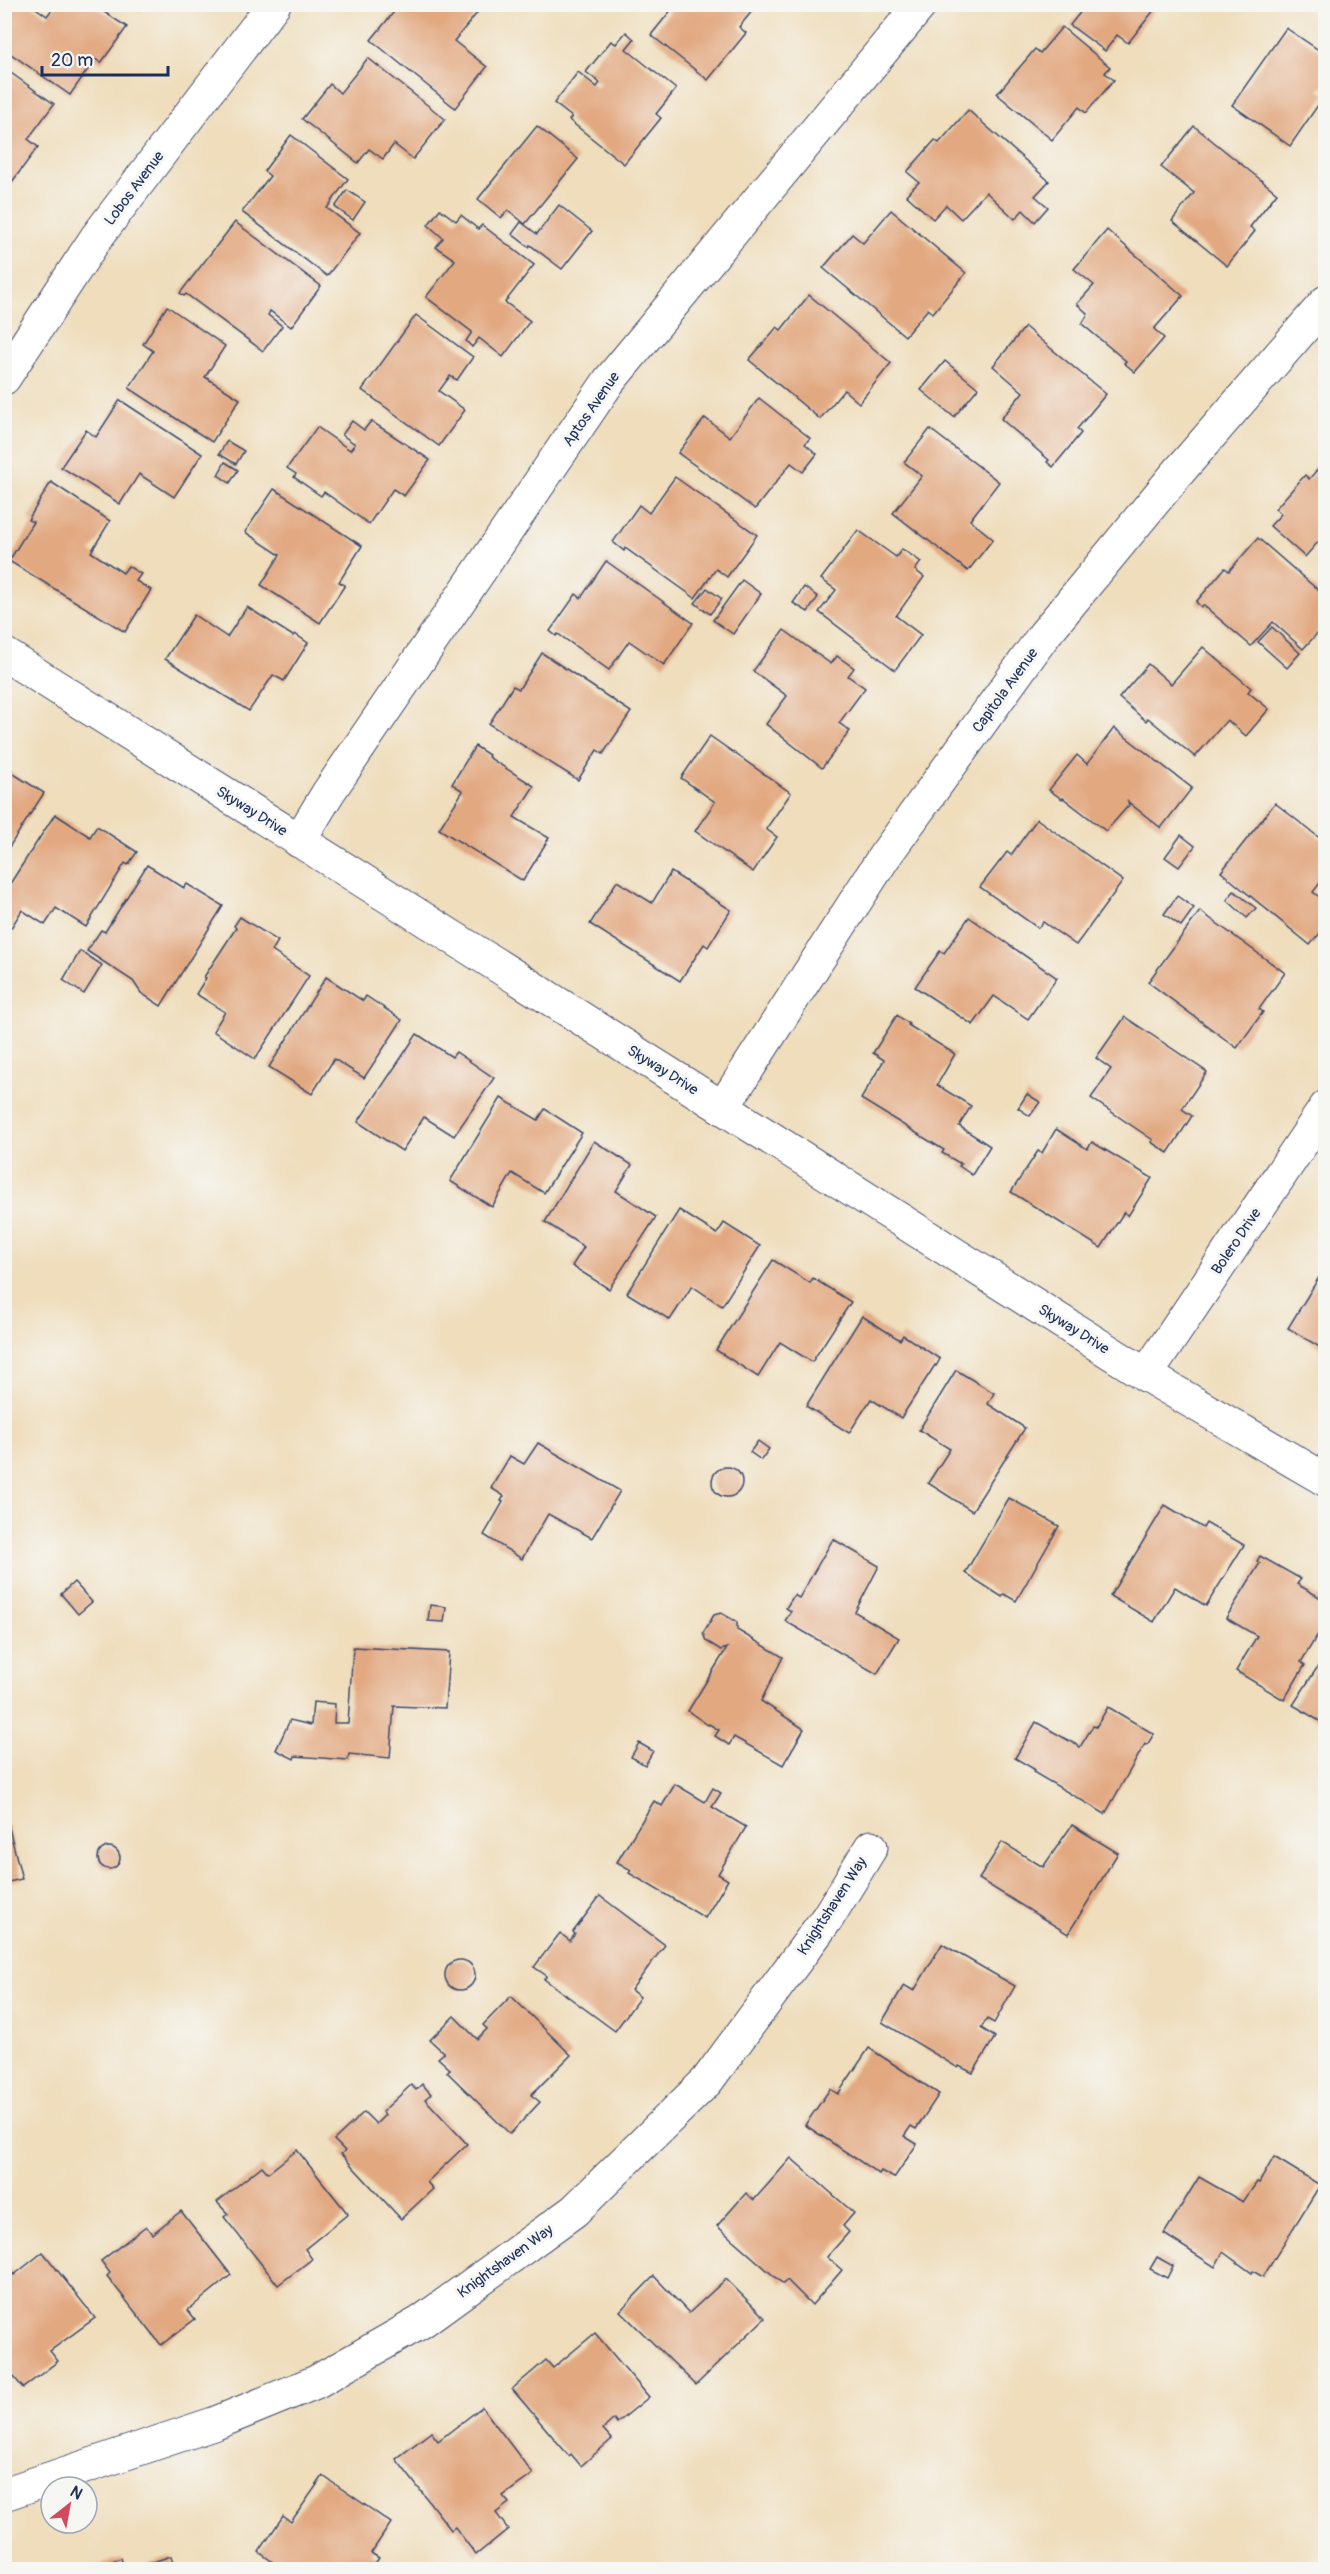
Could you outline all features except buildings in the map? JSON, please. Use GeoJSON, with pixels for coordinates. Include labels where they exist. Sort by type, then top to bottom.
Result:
{"type":"FeatureCollection","features":[{"type":"Feature","properties":{"kind":"street","name":"Lobos Avenue"},"geometry":{"type":"LineString","coordinates":[[4,378],[96,238],[274,4]]}},
{"type":"Feature","properties":{"kind":"street","name":"Aptos Avenue"},"geometry":{"type":"LineString","coordinates":[[299,841],[328,793],[609,381],[921,4]]}},
{"type":"Feature","properties":{"kind":"street","name":"Capitola Avenue"},"geometry":{"type":"LineString","coordinates":[[723,1107],[884,857],[1044,636],[1175,476],[1326,302]]}},
{"type":"Feature","properties":{"kind":"street","name":"Skyway Drive"},"geometry":{"type":"LineString","coordinates":[[4,654],[1146,1375],[1326,1480]]}},
{"type":"Feature","properties":{"kind":"street","name":"Bolero Drive"},"geometry":{"type":"LineString","coordinates":[[1146,1375],[1326,1107]]}},
{"type":"Feature","properties":{"kind":"street","name":"Knightshaven Way"},"geometry":{"type":"LineString","coordinates":[[4,2494],[216,2423],[316,2382],[422,2322],[574,2211],[707,2081],[828,1917],[871,1847]]}}]}
